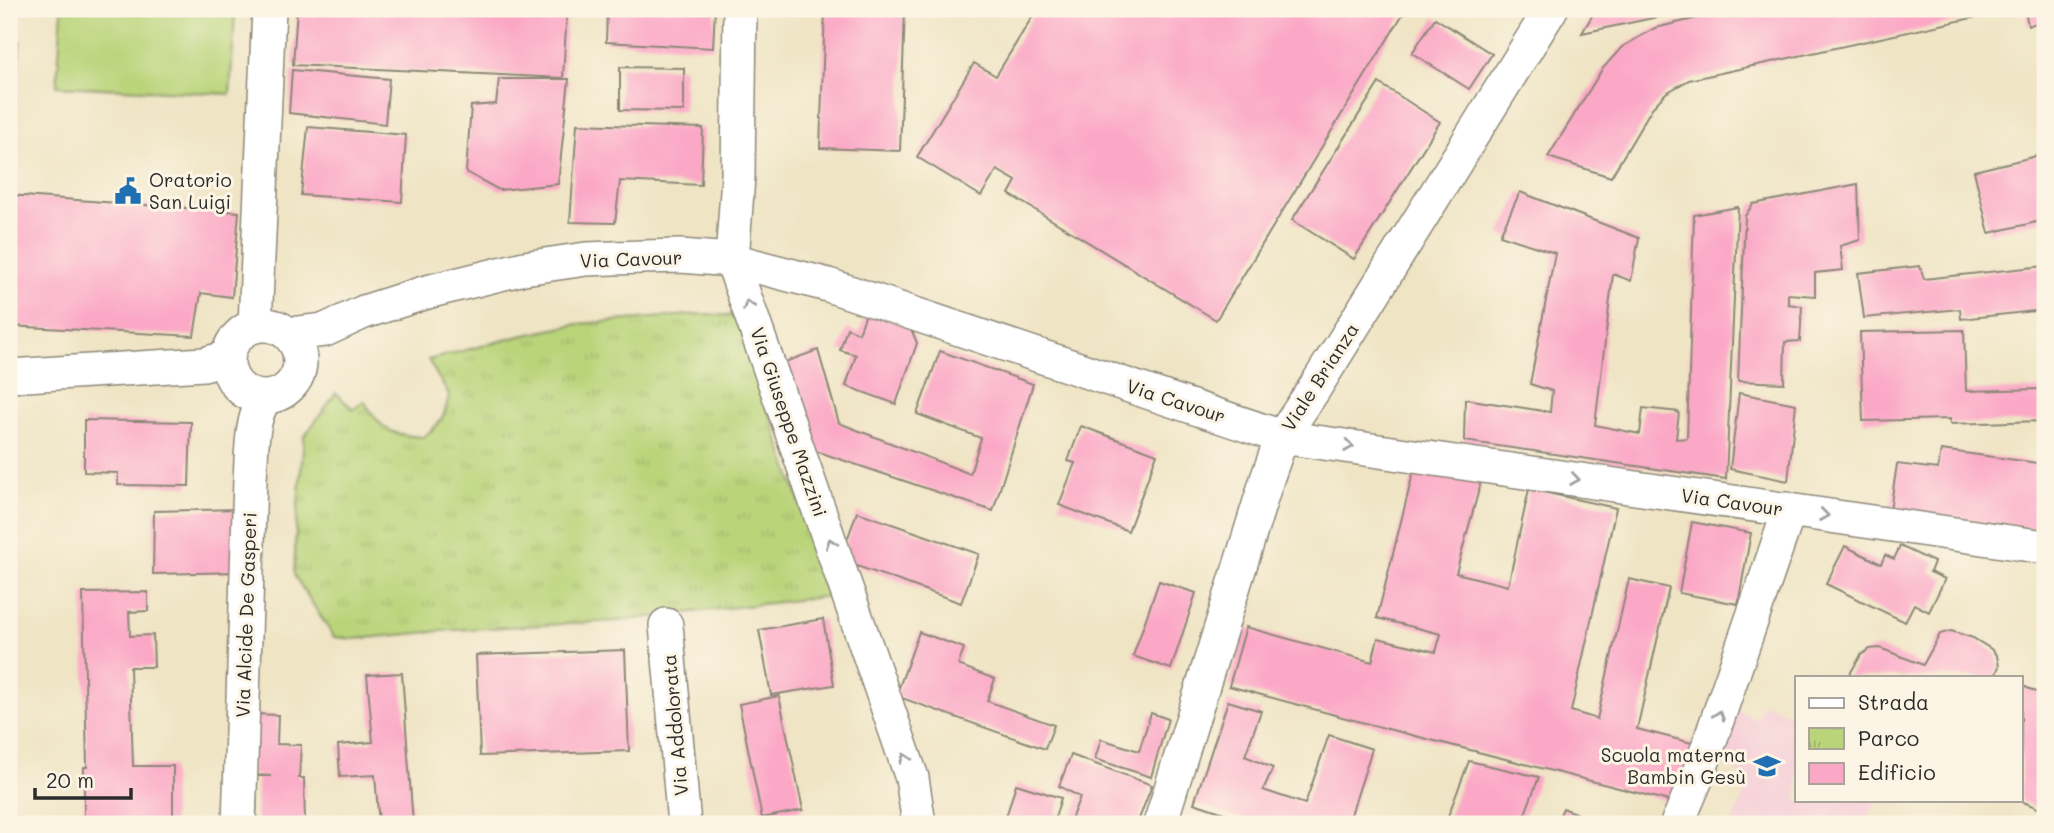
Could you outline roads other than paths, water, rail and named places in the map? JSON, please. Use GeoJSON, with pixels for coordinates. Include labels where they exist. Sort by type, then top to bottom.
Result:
{"type":"FeatureCollection","features":[{"type":"Feature","properties":{"kind":"street"},"geometry":{"type":"LineString","coordinates":[[221,363],[242,390],[260,400],[276,396],[291,387],[299,373],[273,331],[269,9]]}},
{"type":"Feature","properties":{"kind":"street","name":"Via Giuseppe Mazzini"},"geometry":{"type":"LineString","coordinates":[[740,9],[738,177],[732,260],[912,778],[919,824]]}},
{"type":"Feature","properties":{"kind":"street","name":"Viale Brianza"},"geometry":{"type":"LineString","coordinates":[[1160,824],[1282,437],[1551,9]]}},
{"type":"Feature","properties":{"kind":"street","name":"Via Cavour"},"geometry":{"type":"LineString","coordinates":[[273,331],[325,330],[364,313],[427,292],[524,268],[586,259],[680,256],[732,260],[828,285],[1282,437],[2045,547]]}},
{"type":"Feature","properties":{"kind":"street"},"geometry":{"type":"LineString","coordinates":[[221,363],[236,337],[273,331]]}},
{"type":"Feature","properties":{"kind":"street"},"geometry":{"type":"LineString","coordinates":[[9,376],[221,363]]}},
{"type":"Feature","properties":{"kind":"street","name":"Via Alcide De Gasperi"},"geometry":{"type":"LineString","coordinates":[[239,824],[250,479],[260,400]]}},
{"type":"Feature","properties":{"kind":"street"},"geometry":{"type":"LineString","coordinates":[[1677,824],[1704,757],[1785,523],[1786,509]]}},
{"type":"Feature","properties":{"kind":"street","name":"Via Addolorata"},"geometry":{"type":"LineString","coordinates":[[666,625],[684,824]]}},
{"type":"Feature","properties":{"kind":"place","name":"Oratorio San Luigi"},"geometry":{"type":"Point","coordinates":[128,191]}},
{"type":"Feature","properties":{"kind":"place","name":"Scuola materna Bambin Gesù"},"geometry":{"type":"Point","coordinates":[1767,766]}}]}
